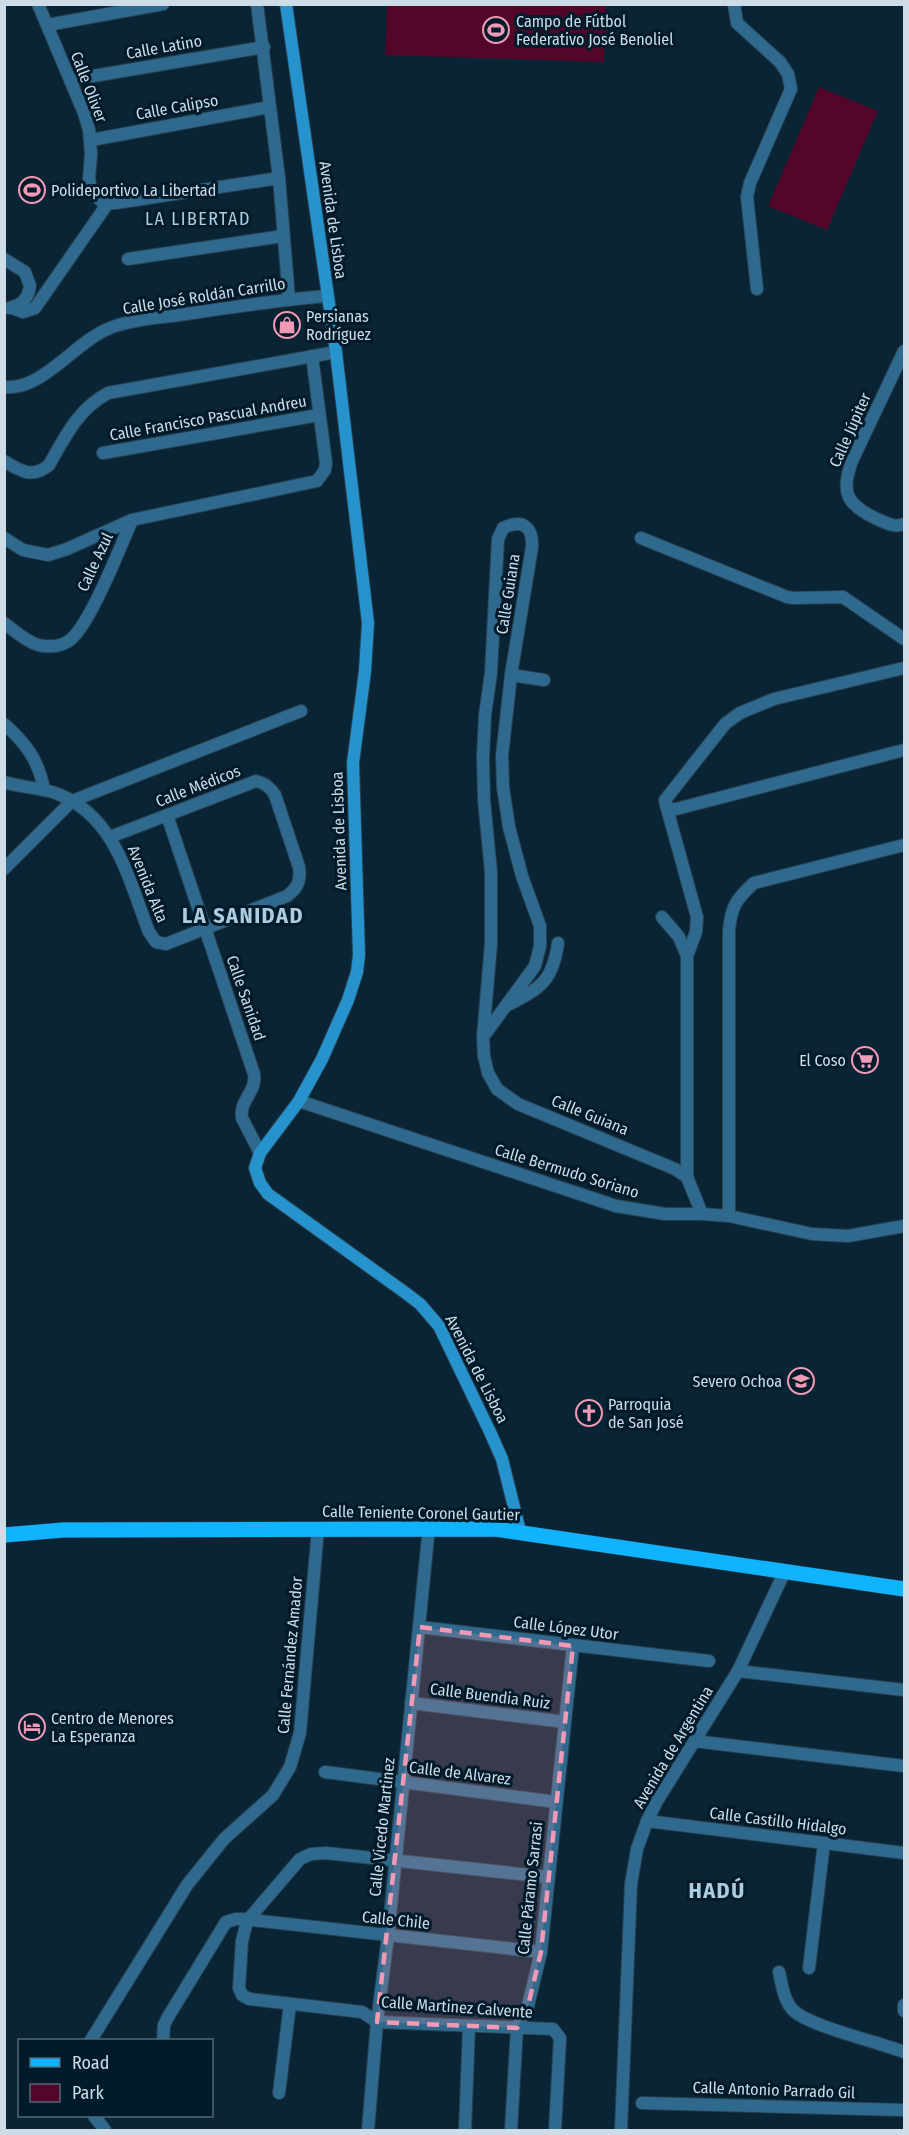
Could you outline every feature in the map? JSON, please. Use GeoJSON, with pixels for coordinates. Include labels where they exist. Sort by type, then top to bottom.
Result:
{"type":"FeatureCollection","features":[{"type":"Feature","properties":{"kind":"main road","name":"Calle Teniente Coronel Gautier"},"geometry":{"type":"LineString","coordinates":[[4,1535],[63,1530],[429,1527],[520,1531],[904,1589]]}},
{"type":"Feature","properties":{"kind":"street","name":"Calle Oliver"},"geometry":{"type":"LineString","coordinates":[[38,4],[84,113],[91,140],[89,185],[94,195],[112,203]]}},
{"type":"Feature","properties":{"kind":"street"},"geometry":{"type":"LineString","coordinates":[[47,25],[163,4]]}},
{"type":"Feature","properties":{"kind":"street"},"geometry":{"type":"LineString","coordinates":[[257,4],[279,178],[289,299]]}},
{"type":"Feature","properties":{"kind":"street","name":"Avenida de Lisboa"},"geometry":{"type":"LineString","coordinates":[[286,4],[336,352],[368,623],[353,763],[359,955],[357,972],[348,1000],[322,1059],[299,1101],[260,1153],[255,1168],[260,1183],[268,1194],[413,1299],[439,1326],[502,1459],[520,1531]]}},
{"type":"Feature","properties":{"kind":"street"},"geometry":{"type":"LineString","coordinates":[[734,4],[737,23],[780,62],[789,74],[791,89],[750,183],[747,196],[757,289]]}},
{"type":"Feature","properties":{"kind":"street","name":"Calle Latino"},"geometry":{"type":"LineString","coordinates":[[70,80],[264,47]]}},
{"type":"Feature","properties":{"kind":"street","name":"Calle Calipso"},"geometry":{"type":"LineString","coordinates":[[91,140],[270,107]]}},
{"type":"Feature","properties":{"kind":"street"},"geometry":{"type":"LineString","coordinates":[[8,308],[23,312],[34,308],[112,203],[279,178]]}},
{"type":"Feature","properties":{"kind":"street"},"geometry":{"type":"LineString","coordinates":[[128,259],[283,236]]}},
{"type":"Feature","properties":{"kind":"street"},"geometry":{"type":"LineString","coordinates":[[4,259],[25,272],[30,286],[25,300],[8,308]]}},
{"type":"Feature","properties":{"kind":"street","name":"Calle José Roldán Carrillo"},"geometry":{"type":"LineString","coordinates":[[4,387],[23,386],[38,380],[89,338],[134,321],[289,299],[327,296]]}},
{"type":"Feature","properties":{"kind":"street","name":"Calle Júpiter"},"geometry":{"type":"LineString","coordinates":[[904,351],[845,479],[848,496],[859,510],[896,527],[904,524]]}},
{"type":"Feature","properties":{"kind":"street"},"geometry":{"type":"LineString","coordinates":[[4,461],[25,473],[39,472],[49,465],[75,421],[92,402],[108,393],[336,352]]}},
{"type":"Feature","properties":{"kind":"street"},"geometry":{"type":"LineString","coordinates":[[132,520],[317,481],[325,470],[326,463],[312,356]]}},
{"type":"Feature","properties":{"kind":"street","name":"Calle Francisco Pascual Andreu"},"geometry":{"type":"LineString","coordinates":[[103,453],[320,415]]}},
{"type":"Feature","properties":{"kind":"street","name":"Calle Azul"},"geometry":{"type":"LineString","coordinates":[[4,538],[23,550],[48,555],[132,520]]}},
{"type":"Feature","properties":{"kind":"street","name":"Calle Azul"},"geometry":{"type":"LineString","coordinates":[[4,623],[22,636],[42,646],[56,646],[69,642],[88,616],[132,520]]}},
{"type":"Feature","properties":{"kind":"street","name":"Calle Guiana"},"geometry":{"type":"LineString","coordinates":[[483,1037],[535,966],[540,946],[540,926],[522,876],[509,826],[503,787],[502,756],[511,675],[533,541],[533,535],[525,525],[514,523],[503,528],[498,539],[491,673],[485,715],[484,800],[492,872],[491,944],[483,1037],[488,1073],[497,1089],[518,1104],[660,1161],[687,1177]]}},
{"type":"Feature","properties":{"kind":"street"},"geometry":{"type":"LineString","coordinates":[[641,538],[778,594],[794,598],[843,597],[904,639]]}},
{"type":"Feature","properties":{"kind":"street"},"geometry":{"type":"LineString","coordinates":[[702,1214],[687,1177],[687,956],[696,932],[697,917],[665,800],[725,724],[740,713],[774,699],[904,668]]}},
{"type":"Feature","properties":{"kind":"street"},"geometry":{"type":"LineString","coordinates":[[511,675],[544,680]]}},
{"type":"Feature","properties":{"kind":"street"},"geometry":{"type":"LineString","coordinates":[[4,869],[72,801],[301,711]]}},
{"type":"Feature","properties":{"kind":"street"},"geometry":{"type":"LineString","coordinates":[[4,724],[17,735],[32,755],[42,777],[44,789]]}},
{"type":"Feature","properties":{"kind":"street"},"geometry":{"type":"LineString","coordinates":[[666,805],[670,809],[675,809],[904,750]]}},
{"type":"Feature","properties":{"kind":"street","name":"Calle Médicos"},"geometry":{"type":"LineString","coordinates":[[110,837],[256,781],[262,782],[272,790],[298,867],[298,884],[287,897],[204,928]]}},
{"type":"Feature","properties":{"kind":"street","name":"Avenida Alta"},"geometry":{"type":"LineString","coordinates":[[4,782],[44,789],[72,801],[96,819],[110,837],[120,856],[149,932],[156,942],[166,944],[204,928]]}},
{"type":"Feature","properties":{"kind":"street","name":"Calle Sanidad"},"geometry":{"type":"LineString","coordinates":[[167,815],[254,1074],[255,1085],[242,1105],[241,1112],[260,1153]]}},
{"type":"Feature","properties":{"kind":"street"},"geometry":{"type":"LineString","coordinates":[[729,1216],[729,932],[731,912],[740,896],[754,883],[904,845]]}},
{"type":"Feature","properties":{"kind":"street"},"geometry":{"type":"LineString","coordinates":[[662,917],[679,937],[687,956]]}},
{"type":"Feature","properties":{"kind":"street"},"geometry":{"type":"LineString","coordinates":[[504,1007],[533,992],[547,979],[555,962],[558,943]]}},
{"type":"Feature","properties":{"kind":"street","name":"Calle Bermudo Soriano"},"geometry":{"type":"LineString","coordinates":[[299,1101],[601,1202],[640,1211],[729,1216],[812,1234],[848,1236],[904,1226]]}},
{"type":"Feature","properties":{"kind":"street","name":"Calle Vicedo Martinez"},"geometry":{"type":"LineString","coordinates":[[368,2130],[429,1527]]}},
{"type":"Feature","properties":{"kind":"street","name":"Calle Fernández Amador"},"geometry":{"type":"LineString","coordinates":[[92,2039],[186,1885],[225,1839],[273,1795],[291,1767],[300,1733],[318,1529]]}},
{"type":"Feature","properties":{"kind":"street","name":"Avenida de Argentina"},"geometry":{"type":"LineString","coordinates":[[621,2130],[631,1884],[637,1849],[657,1801],[738,1671],[785,1572]]}},
{"type":"Feature","properties":{"kind":"street","name":"Calle López Utor"},"geometry":{"type":"LineString","coordinates":[[420,1627],[708,1661]]}},
{"type":"Feature","properties":{"kind":"street","name":"Calle Páramo Sarrasi"},"geometry":{"type":"LineString","coordinates":[[511,2130],[517,2028],[528,2006],[541,1952],[573,1646]]}},
{"type":"Feature","properties":{"kind":"street"},"geometry":{"type":"LineString","coordinates":[[738,1671],[904,1690]]}},
{"type":"Feature","properties":{"kind":"street","name":"Calle Buendia Ruiz"},"geometry":{"type":"LineString","coordinates":[[411,1703],[565,1722]]}},
{"type":"Feature","properties":{"kind":"street"},"geometry":{"type":"LineString","coordinates":[[694,1741],[904,1766]]}},
{"type":"Feature","properties":{"kind":"street","name":"Calle de Alvarez"},"geometry":{"type":"LineString","coordinates":[[325,1772],[556,1802]]}},
{"type":"Feature","properties":{"kind":"street","name":"Calle Castillo Hidalgo"},"geometry":{"type":"LineString","coordinates":[[647,1821],[904,1853]]}},
{"type":"Feature","properties":{"kind":"street"},"geometry":{"type":"LineString","coordinates":[[809,1968],[824,1843]]}},
{"type":"Feature","properties":{"kind":"street"},"geometry":{"type":"LineString","coordinates":[[162,2039],[164,2025],[168,2017],[226,1922],[236,1919],[247,1921],[300,1859],[311,1854],[326,1853],[548,1877]]}},
{"type":"Feature","properties":{"kind":"street","name":"Calle Chile"},"geometry":{"type":"LineString","coordinates":[[247,1921],[541,1952]]}},
{"type":"Feature","properties":{"kind":"street","name":"Calle Martinez Calvente"},"geometry":{"type":"LineString","coordinates":[[247,1921],[242,1941],[240,1992],[249,1999],[362,2012],[378,2022],[553,2029],[558,2034],[559,2042],[555,2130]]}},
{"type":"Feature","properties":{"kind":"street"},"geometry":{"type":"LineString","coordinates":[[779,1972],[783,1990],[795,2012],[815,2023],[904,2052]]}},
{"type":"Feature","properties":{"kind":"street"},"geometry":{"type":"LineString","coordinates":[[279,2093],[290,2004]]}},
{"type":"Feature","properties":{"kind":"street"},"geometry":{"type":"LineString","coordinates":[[465,2130],[469,2026]]}},
{"type":"Feature","properties":{"kind":"street","name":"Calle Antonio Parrado Gil"},"geometry":{"type":"LineString","coordinates":[[642,2103],[904,2110]]}},
{"type":"Feature","properties":{"kind":"street"},"geometry":{"type":"LineString","coordinates":[[95,2117],[105,2130]]}},
{"type":"Feature","properties":{"kind":"highlighted area"},"geometry":{"type":"Polygon","coordinates":[[[420,1627],[573,1646],[541,1952],[528,2006],[517,2028],[377,2022],[420,1627]]]}},
{"type":"Feature","properties":{"kind":"green space","name":"Campo de Fútbol Federativo José Benoliel"},"geometry":{"type":"Polygon","coordinates":[[[387,5],[606,5],[604,62],[385,55],[387,5]]]}},
{"type":"Feature","properties":{"kind":"green space"},"geometry":{"type":"Polygon","coordinates":[[[819,87],[878,111],[827,230],[768,206],[819,87]]]}},
{"type":"Feature","properties":{"kind":"place","name":"Campo de Fútbol Federativo José Benoliel"},"geometry":{"type":"Point","coordinates":[496,30]}},
{"type":"Feature","properties":{"kind":"place","name":"Polideportivo La Libertad"},"geometry":{"type":"Point","coordinates":[32,190]}},
{"type":"Feature","properties":{"kind":"place","name":"Persianas Rodríguez"},"geometry":{"type":"Point","coordinates":[287,325]}},
{"type":"Feature","properties":{"kind":"place","name":"El Coso"},"geometry":{"type":"Point","coordinates":[865,1060]}},
{"type":"Feature","properties":{"kind":"place","name":"Severo Ochoa"},"geometry":{"type":"Point","coordinates":[801,1381]}},
{"type":"Feature","properties":{"kind":"place","name":"Parroquia de San José"},"geometry":{"type":"Point","coordinates":[589,1413]}},
{"type":"Feature","properties":{"kind":"place","name":"Centro de Menores La Esperanza"},"geometry":{"type":"Point","coordinates":[32,1727]}},
{"type":"Feature","properties":{"kind":"district","name":"LA LIBERTAD"},"geometry":{"type":"Point","coordinates":[198,219]}},
{"type":"Feature","properties":{"kind":"district","name":"LA SANIDAD"},"geometry":{"type":"Point","coordinates":[243,915]}},
{"type":"Feature","properties":{"kind":"district","name":"HADÚ"},"geometry":{"type":"Point","coordinates":[717,1890]}}]}
